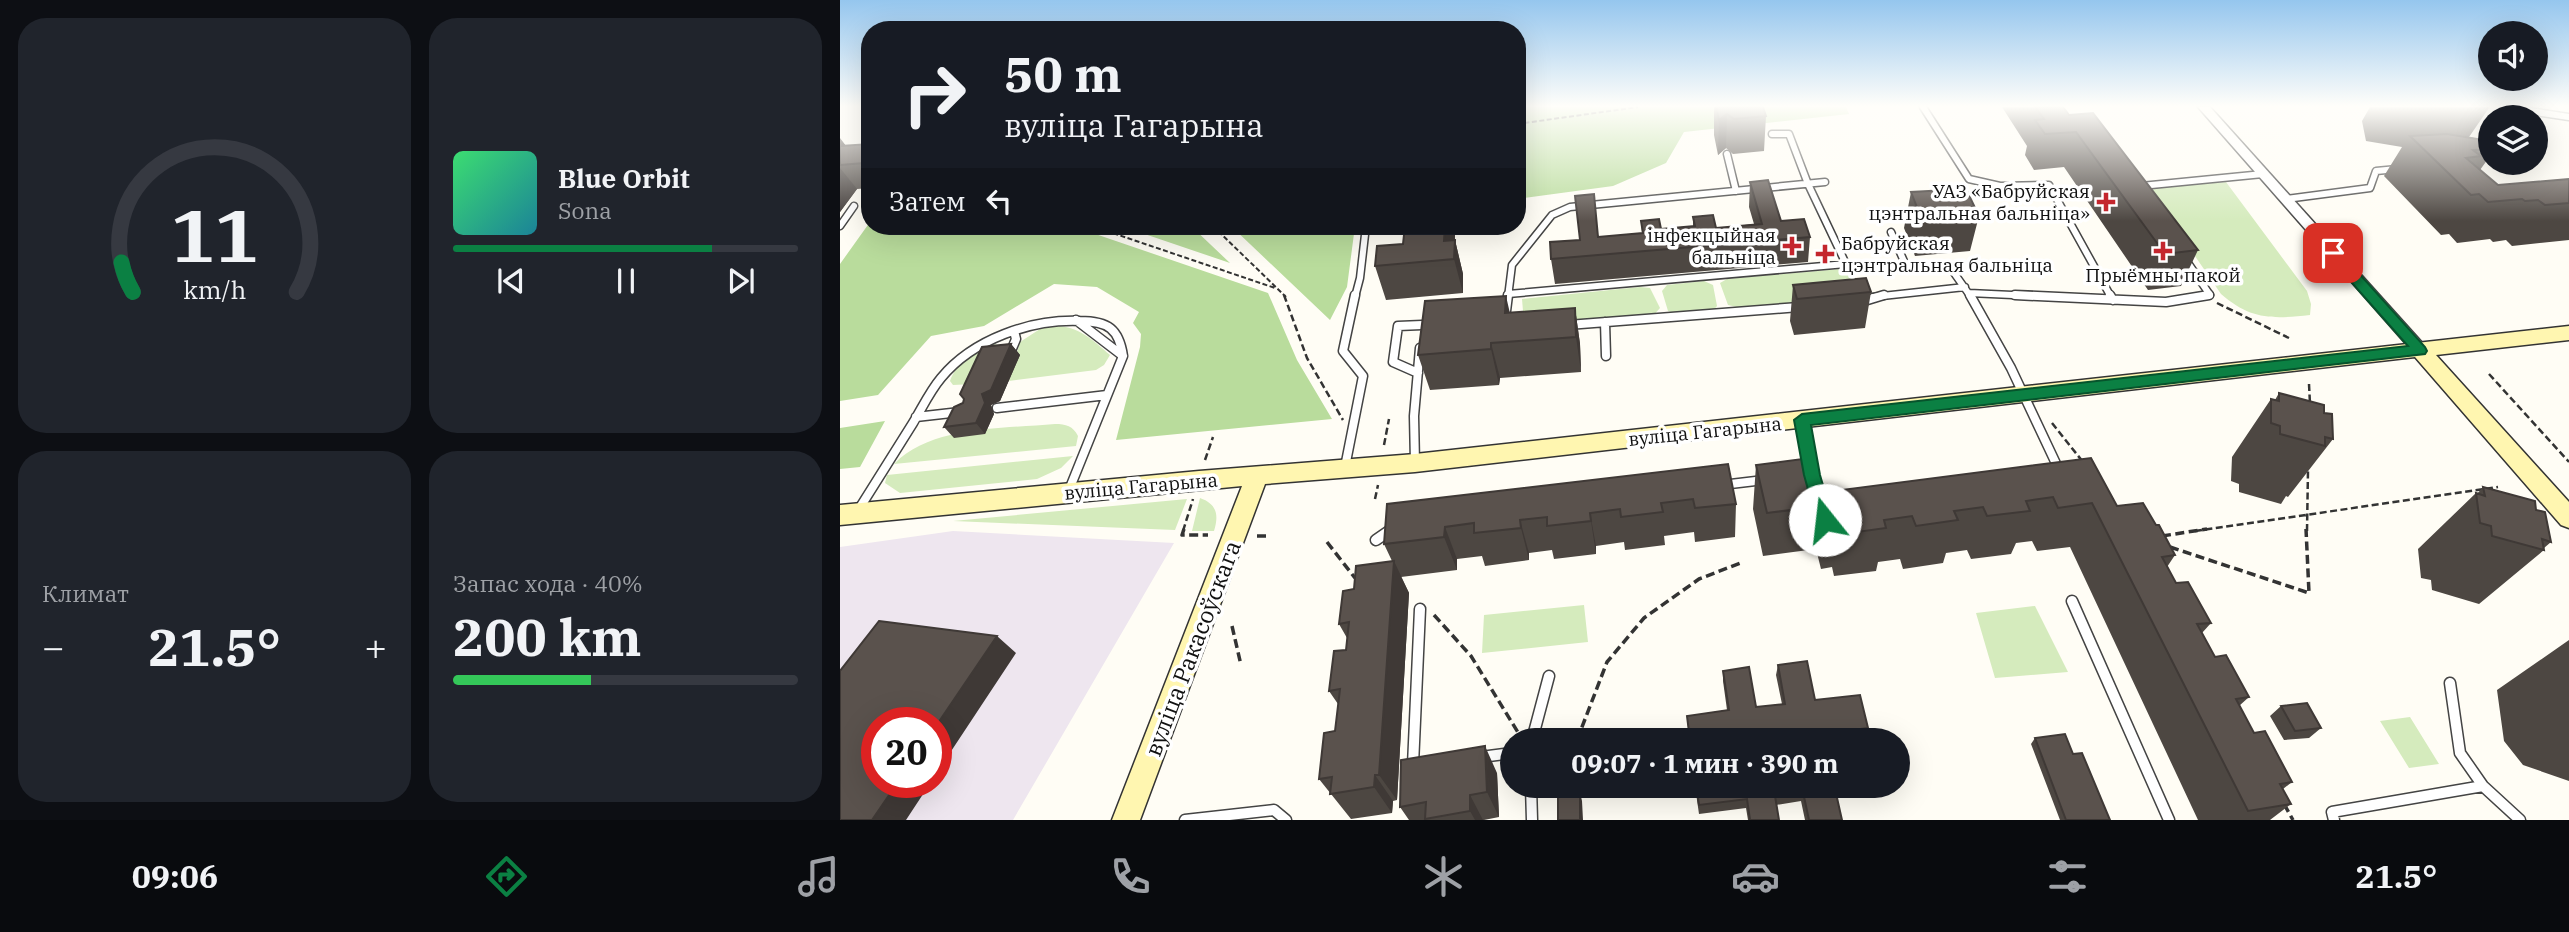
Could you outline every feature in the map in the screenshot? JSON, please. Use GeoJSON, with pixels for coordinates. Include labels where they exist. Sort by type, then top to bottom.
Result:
{"type":"FeatureCollection","features":[{"type":"Feature","properties":{"kind":"main road","name":"вуліца Гагарына"},"geometry":{"type":"LineString","coordinates":[[848,515],[1415,463],[2569,333]]}},
{"type":"Feature","properties":{"kind":"main road"},"geometry":{"type":"LineString","coordinates":[[2420,351],[2569,518]]}},
{"type":"Feature","properties":{"kind":"main road","name":"вуліца Ракасоўскага"},"geometry":{"type":"LineString","coordinates":[[1126,820],[1257,476]]}},
{"type":"Feature","properties":{"kind":"street"},"geometry":{"type":"LineString","coordinates":[[2238,145],[2420,351]]}},
{"type":"Feature","properties":{"kind":"lane"},"geometry":{"type":"LineString","coordinates":[[1793,145],[1808,184],[1846,264]]}},
{"type":"Feature","properties":{"kind":"lane"},"geometry":{"type":"LineString","coordinates":[[1948,145],[1969,178],[2000,186],[2049,185],[2113,300]]}},
{"type":"Feature","properties":{"kind":"lane"},"geometry":{"type":"LineString","coordinates":[[1727,154],[1736,191]]}},
{"type":"Feature","properties":{"kind":"lane"},"geometry":{"type":"LineString","coordinates":[[2286,199],[2370,188],[2376,171],[2409,169]]}},
{"type":"Feature","properties":{"kind":"lane"},"geometry":{"type":"LineString","coordinates":[[2143,197],[2136,187],[2263,174]]}},
{"type":"Feature","properties":{"kind":"lane"},"geometry":{"type":"LineString","coordinates":[[1504,319],[1512,265],[1552,215],[1570,207],[1825,182]]}},
{"type":"Feature","properties":{"kind":"lane"},"geometry":{"type":"LineString","coordinates":[[840,207],[854,206],[840,226]]}},
{"type":"Feature","properties":{"kind":"lane"},"geometry":{"type":"LineString","coordinates":[[1891,232],[1907,268]]}},
{"type":"Feature","properties":{"kind":"lane"},"geometry":{"type":"LineString","coordinates":[[1345,469],[1363,376],[1343,351],[1360,278],[1365,235]]}},
{"type":"Feature","properties":{"kind":"lane"},"geometry":{"type":"LineString","coordinates":[[1846,303],[1875,296],[1967,290],[2166,302],[2210,295],[2182,255]]}},
{"type":"Feature","properties":{"kind":"lane"},"geometry":{"type":"LineString","coordinates":[[1508,294],[1846,264],[1859,269],[1952,270],[1967,290],[2003,352],[2062,477]]}},
{"type":"Feature","properties":{"kind":"lane"},"geometry":{"type":"LineString","coordinates":[[1554,326],[1806,306]]}},
{"type":"Feature","properties":{"kind":"lane"},"geometry":{"type":"LineString","coordinates":[[1076,320],[1123,355]]}},
{"type":"Feature","properties":{"kind":"lane"},"geometry":{"type":"LineString","coordinates":[[848,515],[940,379],[956,362],[989,340],[1014,331],[1076,320],[1097,321],[1119,331],[1124,342],[1123,355],[1068,493]]}},
{"type":"Feature","properties":{"kind":"lane"},"geometry":{"type":"LineString","coordinates":[[1605,322],[1606,356]]}},
{"type":"Feature","properties":{"kind":"lane"},"geometry":{"type":"LineString","coordinates":[[1418,373],[1393,362],[1398,326],[1435,324]]}},
{"type":"Feature","properties":{"kind":"lane"},"geometry":{"type":"LineString","coordinates":[[1415,463],[1414,416],[1422,325]]}},
{"type":"Feature","properties":{"kind":"lane"},"geometry":{"type":"LineString","coordinates":[[1011,351],[1016,339],[1014,331]]}},
{"type":"Feature","properties":{"kind":"lane"},"geometry":{"type":"LineString","coordinates":[[997,408],[1107,395]]}},
{"type":"Feature","properties":{"kind":"lane"},"geometry":{"type":"LineString","coordinates":[[916,417],[967,411]]}},
{"type":"Feature","properties":{"kind":"lane"},"geometry":{"type":"LineString","coordinates":[[1798,477],[1812,475],[1802,420]]}},
{"type":"Feature","properties":{"kind":"lane"},"geometry":{"type":"LineString","coordinates":[[1716,486],[1771,480]]}},
{"type":"Feature","properties":{"kind":"lane"},"geometry":{"type":"LineString","coordinates":[[1376,540],[1399,525]]}},
{"type":"Feature","properties":{"kind":"lane"},"geometry":{"type":"LineString","coordinates":[[2072,601],[2169,820]]}},
{"type":"Feature","properties":{"kind":"lane"},"geometry":{"type":"LineString","coordinates":[[1423,608],[1413,765],[1426,764]]}},
{"type":"Feature","properties":{"kind":"lane"},"geometry":{"type":"LineString","coordinates":[[1534,728],[1549,676]]}},
{"type":"Feature","properties":{"kind":"lane"},"geometry":{"type":"LineString","coordinates":[[2450,683],[2460,753],[2483,786],[2520,820]]}},
{"type":"Feature","properties":{"kind":"lane"},"geometry":{"type":"LineString","coordinates":[[1475,758],[1500,755]]}},
{"type":"Feature","properties":{"kind":"lane"},"geometry":{"type":"LineString","coordinates":[[2334,820],[2332,812],[2483,786]]}},
{"type":"Feature","properties":{"kind":"lane"},"geometry":{"type":"LineString","coordinates":[[1531,798],[1532,820]]}},
{"type":"Feature","properties":{"kind":"lane"},"geometry":{"type":"LineString","coordinates":[[1185,820],[1274,810],[1286,820]]}},
{"type":"Feature","properties":{"kind":"path"},"geometry":{"type":"LineString","coordinates":[[1119,235],[1278,289]]}},
{"type":"Feature","properties":{"kind":"path"},"geometry":{"type":"LineString","coordinates":[[1222,235],[1286,297],[1307,358],[1339,417],[1346,422]]}},
{"type":"Feature","properties":{"kind":"path"},"geometry":{"type":"LineString","coordinates":[[2210,295],[2218,304],[2290,338]]}},
{"type":"Feature","properties":{"kind":"path"},"geometry":{"type":"LineString","coordinates":[[2489,374],[2569,462]]}},
{"type":"Feature","properties":{"kind":"path"},"geometry":{"type":"LineString","coordinates":[[2309,384],[2309,413]]}},
{"type":"Feature","properties":{"kind":"path"},"geometry":{"type":"LineString","coordinates":[[2046,417],[2087,467]]}},
{"type":"Feature","properties":{"kind":"path"},"geometry":{"type":"LineString","coordinates":[[1384,445],[1389,419]]}},
{"type":"Feature","properties":{"kind":"path"},"geometry":{"type":"LineString","coordinates":[[1205,460],[1213,437]]}},
{"type":"Feature","properties":{"kind":"path"},"geometry":{"type":"LineString","coordinates":[[2169,546],[2309,593],[2306,517],[2308,469]]}},
{"type":"Feature","properties":{"kind":"path"},"geometry":{"type":"LineString","coordinates":[[1375,499],[1378,485]]}},
{"type":"Feature","properties":{"kind":"path"},"geometry":{"type":"LineString","coordinates":[[2157,536],[2306,517],[2498,486]]}},
{"type":"Feature","properties":{"kind":"path"},"geometry":{"type":"LineString","coordinates":[[1195,495],[1182,535],[1208,535]]}},
{"type":"Feature","properties":{"kind":"path"},"geometry":{"type":"LineString","coordinates":[[1257,536],[1270,536]]}},
{"type":"Feature","properties":{"kind":"path"},"geometry":{"type":"LineString","coordinates":[[1327,542],[1362,586]]}},
{"type":"Feature","properties":{"kind":"path"},"geometry":{"type":"LineString","coordinates":[[1582,728],[1607,662],[1644,618],[1699,579],[1743,562]]}},
{"type":"Feature","properties":{"kind":"path"},"geometry":{"type":"LineString","coordinates":[[1423,608],[1453,632],[1515,728]]}},
{"type":"Feature","properties":{"kind":"path"},"geometry":{"type":"LineString","coordinates":[[1232,626],[1241,665]]}},
{"type":"Feature","properties":{"kind":"path"},"geometry":{"type":"LineString","coordinates":[[2280,796],[2293,820]]}},
{"type":"Feature","properties":{"kind":"shaded area"},"geometry":{"type":"Polygon","coordinates":[[[953,531],[1174,543],[1013,820],[840,820],[840,547],[953,531]]]}},
{"type":"Feature","properties":{"kind":"green space"},"geometry":{"type":"Polygon","coordinates":[[[1526,145],[1676,145],[1666,163],[1613,186],[1526,198],[1526,145]]]}},
{"type":"Feature","properties":{"kind":"green space"},"geometry":{"type":"Polygon","coordinates":[[[2226,182],[2307,291],[2311,304],[2310,315],[2262,316],[2232,303],[2221,294],[2151,192],[2154,188],[2226,182]]]}},
{"type":"Feature","properties":{"kind":"green space"},"geometry":{"type":"Polygon","coordinates":[[[861,235],[1098,235],[1268,293],[1297,360],[1332,419],[1116,440],[1140,347],[1141,334],[1133,323],[1139,312],[1097,287],[1054,284],[984,326],[931,336],[878,395],[840,401],[840,264],[861,235]]]}},
{"type":"Feature","properties":{"kind":"green space"},"geometry":{"type":"Polygon","coordinates":[[[1148,235],[1200,235],[1230,263],[1148,235]]]}},
{"type":"Feature","properties":{"kind":"green space"},"geometry":{"type":"Polygon","coordinates":[[[1240,235],[1354,235],[1347,287],[1330,320],[1240,235]]]}},
{"type":"Feature","properties":{"kind":"green space"},"geometry":{"type":"Polygon","coordinates":[[[1840,269],[1853,272],[1857,280],[1852,298],[1741,308],[1728,305],[1720,283],[1727,279],[1840,269]]]}},
{"type":"Feature","properties":{"kind":"green space"},"geometry":{"type":"Polygon","coordinates":[[[1704,281],[1713,285],[1717,306],[1712,312],[1680,315],[1668,311],[1662,291],[1667,285],[1704,281]]]}},
{"type":"Feature","properties":{"kind":"green space"},"geometry":{"type":"Polygon","coordinates":[[[1650,288],[1660,308],[1651,318],[1559,325],[1523,311],[1522,299],[1650,288]]]}},
{"type":"Feature","properties":{"kind":"green space"},"geometry":{"type":"Polygon","coordinates":[[[1052,326],[1069,328],[1090,339],[1110,355],[1104,365],[1096,370],[1009,381],[1020,342],[1040,329],[1052,326]]]}},
{"type":"Feature","properties":{"kind":"green space"},"geometry":{"type":"Polygon","coordinates":[[[995,344],[1000,346],[974,384],[953,385],[950,381],[962,362],[974,353],[995,344]]]}},
{"type":"Feature","properties":{"kind":"green space"},"geometry":{"type":"Polygon","coordinates":[[[885,421],[860,467],[840,469],[840,428],[885,421]]]}},
{"type":"Feature","properties":{"kind":"green space"},"geometry":{"type":"Polygon","coordinates":[[[1066,425],[1074,430],[1078,436],[1076,446],[894,464],[910,451],[948,436],[970,431],[1066,425]]]}},
{"type":"Feature","properties":{"kind":"green space"},"geometry":{"type":"Polygon","coordinates":[[[1073,456],[1061,468],[1037,479],[900,493],[885,483],[887,475],[1073,456]]]}},
{"type":"Feature","properties":{"kind":"green space"},"geometry":{"type":"Polygon","coordinates":[[[1200,498],[1210,503],[1215,511],[1214,531],[1192,531],[1200,498]]]}},
{"type":"Feature","properties":{"kind":"green space"},"geometry":{"type":"Polygon","coordinates":[[[1187,499],[1175,530],[953,521],[1187,499]]]}},
{"type":"Feature","properties":{"kind":"green space"},"geometry":{"type":"Polygon","coordinates":[[[1584,605],[1588,642],[1482,653],[1484,615],[1584,605]]]}},
{"type":"Feature","properties":{"kind":"green space"},"geometry":{"type":"Polygon","coordinates":[[[2035,606],[2068,672],[1995,678],[1976,613],[2035,606]]]}},
{"type":"Feature","properties":{"kind":"green space"},"geometry":{"type":"Polygon","coordinates":[[[2410,717],[2439,764],[2409,768],[2380,721],[2410,717]]]}},
{"type":"Feature","properties":{"kind":"building"},"geometry":{"type":"Polygon","coordinates":[[[861,145],[861,163],[840,165],[840,146],[861,145]]]}},
{"type":"Feature","properties":{"kind":"building"},"geometry":{"type":"Polygon","coordinates":[[[2086,145],[2118,145],[2198,250],[2165,254],[2086,145]]]}},
{"type":"Feature","properties":{"kind":"building"},"geometry":{"type":"Polygon","coordinates":[[[2420,145],[2478,145],[2478,150],[2473,150],[2478,156],[2466,158],[2478,168],[2478,175],[2486,175],[2498,185],[2569,179],[2569,203],[2545,205],[2538,200],[2522,199],[2488,202],[2479,194],[2471,195],[2420,145]]]}},
{"type":"Feature","properties":{"kind":"building"},"geometry":{"type":"Polygon","coordinates":[[[1768,180],[1781,221],[1804,219],[1810,237],[1551,259],[1550,242],[1580,240],[1575,196],[1594,194],[1598,237],[1643,233],[1641,221],[1659,219],[1661,229],[1695,226],[1693,217],[1713,215],[1716,228],[1762,224],[1750,182],[1768,180]]]}},
{"type":"Feature","properties":{"kind":"building"},"geometry":{"type":"Polygon","coordinates":[[[1966,189],[1979,216],[1922,220],[1911,192],[1966,189]]]}},
{"type":"Feature","properties":{"kind":"building"},"geometry":{"type":"Polygon","coordinates":[[[1404,235],[1444,235],[1444,241],[1455,240],[1454,259],[1375,266],[1377,246],[1403,244],[1404,235]]]}},
{"type":"Feature","properties":{"kind":"building"},"geometry":{"type":"Polygon","coordinates":[[[1866,278],[1871,292],[1797,299],[1793,285],[1866,278]]]}},
{"type":"Feature","properties":{"kind":"building"},"geometry":{"type":"Polygon","coordinates":[[[1506,296],[1505,313],[1575,308],[1576,337],[1491,343],[1491,349],[1418,355],[1425,301],[1506,296]]]}},
{"type":"Feature","properties":{"kind":"building"},"geometry":{"type":"Polygon","coordinates":[[[1011,344],[991,390],[982,394],[985,403],[976,423],[944,427],[954,407],[963,403],[964,399],[960,394],[982,347],[1011,344]]]}},
{"type":"Feature","properties":{"kind":"building"},"geometry":{"type":"Polygon","coordinates":[[[2279,393],[2324,405],[2324,413],[2332,414],[2333,439],[2325,437],[2325,446],[2280,434],[2280,426],[2271,423],[2271,399],[2279,401],[2279,393]]]}},
{"type":"Feature","properties":{"kind":"building"},"geometry":{"type":"Polygon","coordinates":[[[1810,458],[1819,493],[2091,458],[2117,506],[2143,503],[2156,525],[2159,525],[2175,555],[2162,557],[2176,583],[2188,582],[2211,623],[2197,624],[2215,657],[2226,655],[2249,697],[2236,699],[2254,733],[2265,731],[2292,782],[2280,784],[2291,804],[2248,811],[2092,503],[2058,508],[2053,497],[2026,501],[2030,511],[1987,516],[1983,507],[1954,511],[1958,520],[1916,526],[1912,516],[1884,520],[1886,528],[1843,534],[1840,524],[1828,526],[1823,506],[1767,513],[1756,465],[1810,458]]]}},
{"type":"Feature","properties":{"kind":"building"},"geometry":{"type":"Polygon","coordinates":[[[1728,464],[1736,504],[1695,508],[1693,499],[1661,503],[1663,512],[1621,517],[1620,509],[1590,513],[1591,521],[1547,526],[1547,517],[1520,520],[1521,528],[1474,533],[1474,523],[1445,527],[1444,537],[1384,544],[1387,504],[1728,464]]]}},
{"type":"Feature","properties":{"kind":"building"},"geometry":{"type":"Polygon","coordinates":[[[2483,487],[2535,501],[2536,510],[2545,512],[2551,542],[2542,539],[2544,550],[2492,536],[2491,526],[2480,523],[2476,493],[2485,496],[2483,487]]]}},
{"type":"Feature","properties":{"kind":"building"},"geometry":{"type":"Polygon","coordinates":[[[1394,561],[1379,775],[1375,775],[1374,787],[1330,794],[1332,777],[1319,779],[1324,733],[1335,731],[1340,689],[1329,691],[1334,651],[1346,650],[1349,622],[1339,624],[1343,591],[1354,589],[1356,566],[1394,561]]]}},
{"type":"Feature","properties":{"kind":"building"},"geometry":{"type":"Polygon","coordinates":[[[879,621],[997,636],[949,707],[861,707],[861,798],[887,798],[872,820],[840,820],[840,671],[879,621]]]}},
{"type":"Feature","properties":{"kind":"building"},"geometry":{"type":"Polygon","coordinates":[[[1807,661],[1815,700],[1860,695],[1868,728],[1688,728],[1687,716],[1729,710],[1723,671],[1749,667],[1756,707],[1785,704],[1778,665],[1807,661]]]}},
{"type":"Feature","properties":{"kind":"building"},"geometry":{"type":"Polygon","coordinates":[[[2307,703],[2321,728],[2295,731],[2281,706],[2307,703]]]}},
{"type":"Feature","properties":{"kind":"building"},"geometry":{"type":"Polygon","coordinates":[[[2065,734],[2073,754],[2082,753],[2110,820],[2066,820],[2035,738],[2065,734]]]}},
{"type":"Feature","properties":{"kind":"building"},"geometry":{"type":"Polygon","coordinates":[[[1485,746],[1487,792],[1470,795],[1470,811],[1425,819],[1426,802],[1400,807],[1401,760],[1485,746]]]}},
{"type":"Feature","properties":{"kind":"building"},"geometry":{"type":"Polygon","coordinates":[[[1558,798],[1580,798],[1580,820],[1558,820],[1558,798]]]}},
{"type":"Feature","properties":{"kind":"building"},"geometry":{"type":"Polygon","coordinates":[[[1698,798],[1775,798],[1779,820],[1750,820],[1747,799],[1699,805],[1698,798]]]}},
{"type":"Feature","properties":{"kind":"building"},"geometry":{"type":"Polygon","coordinates":[[[1804,798],[1837,798],[1842,820],[1809,820],[1804,798]]]}},
{"type":"Feature","properties":{"kind":"place","name":"УАЗ «Бабруйская цэнтральная бальніца»"},"geometry":{"type":"Point","coordinates":[2106,202]}},
{"type":"Feature","properties":{"kind":"place","name":"інфекцыйная бальніца"},"geometry":{"type":"Point","coordinates":[1792,246]}},
{"type":"Feature","properties":{"kind":"place","name":"Прыёмны пакой"},"geometry":{"type":"Point","coordinates":[2163,251]}},
{"type":"Feature","properties":{"kind":"place","name":"Бабруйская цэнтральная бальніца"},"geometry":{"type":"Point","coordinates":[1825,254]}},
{"type":"Feature","properties":{"kind":"route"},"geometry":{"type":"LineString","coordinates":[[1825,520],[1812,475],[1802,420],[2420,351],[2333,253]]}}]}
